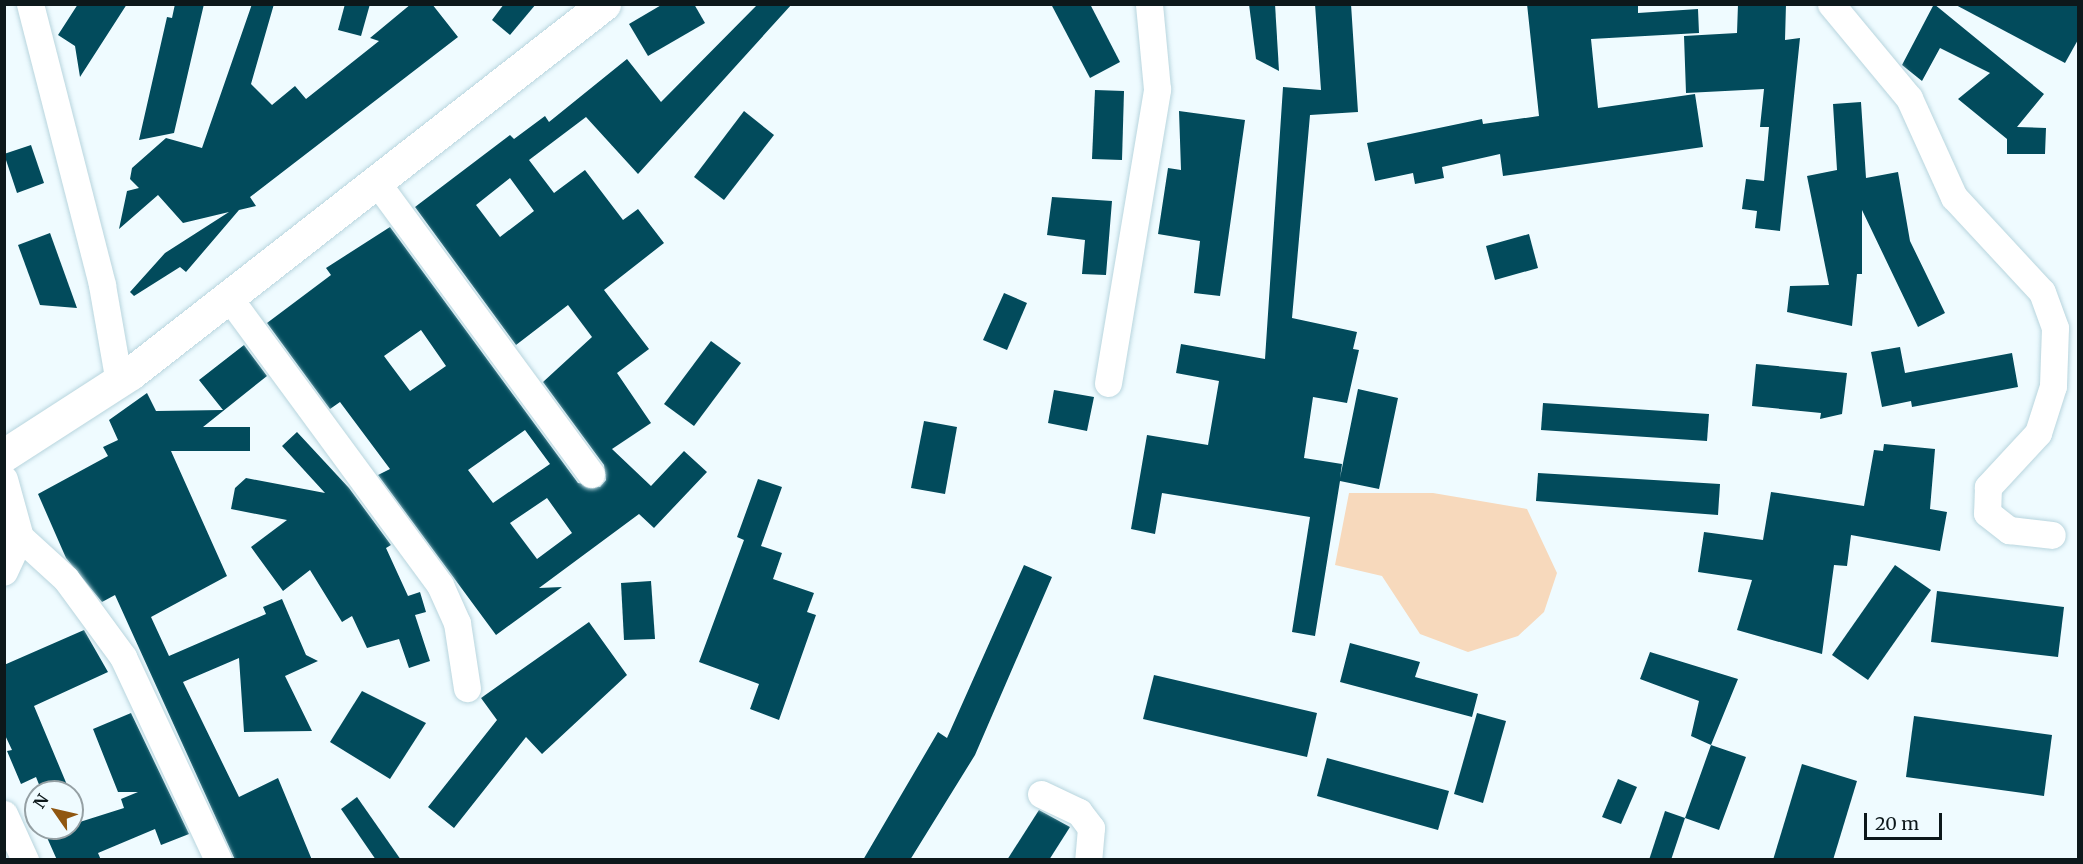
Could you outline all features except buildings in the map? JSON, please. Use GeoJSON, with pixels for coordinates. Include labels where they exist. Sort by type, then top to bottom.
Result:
{"type":"FeatureCollection","features":[{"type":"Feature","properties":{"kind":"street"},"geometry":{"type":"LineString","coordinates":[[30,4],[102,285],[119,382]]}},
{"type":"Feature","properties":{"kind":"street"},"geometry":{"type":"LineString","coordinates":[[4,455],[119,382],[227,295],[604,4]]}},
{"type":"Feature","properties":{"kind":"street"},"geometry":{"type":"LineString","coordinates":[[1108,383],[1156,89],[1149,4]]}},
{"type":"Feature","properties":{"kind":"street"},"geometry":{"type":"LineString","coordinates":[[1832,4],[1909,98],[1954,197],[2042,292],[2055,328],[2053,386],[2038,433],[1988,487],[1987,513],[2009,530],[2052,535]]}},
{"type":"Feature","properties":{"kind":"street"},"geometry":{"type":"LineString","coordinates":[[375,180],[591,474]]}},
{"type":"Feature","properties":{"kind":"street"},"geometry":{"type":"LineString","coordinates":[[227,295],[440,585],[457,623],[467,688]]}},
{"type":"Feature","properties":{"kind":"street"},"geometry":{"type":"LineString","coordinates":[[4,479],[20,537],[66,579],[123,657],[218,860]]}},
{"type":"Feature","properties":{"kind":"street"},"geometry":{"type":"LineString","coordinates":[[4,571],[20,537]]}},
{"type":"Feature","properties":{"kind":"street"},"geometry":{"type":"LineString","coordinates":[[1041,794],[1079,812],[1091,828],[1088,860]]}},
{"type":"Feature","properties":{"kind":"street"},"geometry":{"type":"LineString","coordinates":[[4,814],[25,860]]}},
{"type":"Feature","properties":{"kind":"shaded area"},"geometry":{"type":"Polygon","coordinates":[[[1349,493],[1433,493],[1527,509],[1557,573],[1544,612],[1518,636],[1468,652],[1420,634],[1382,576],[1335,565],[1349,493]]]}}]}
